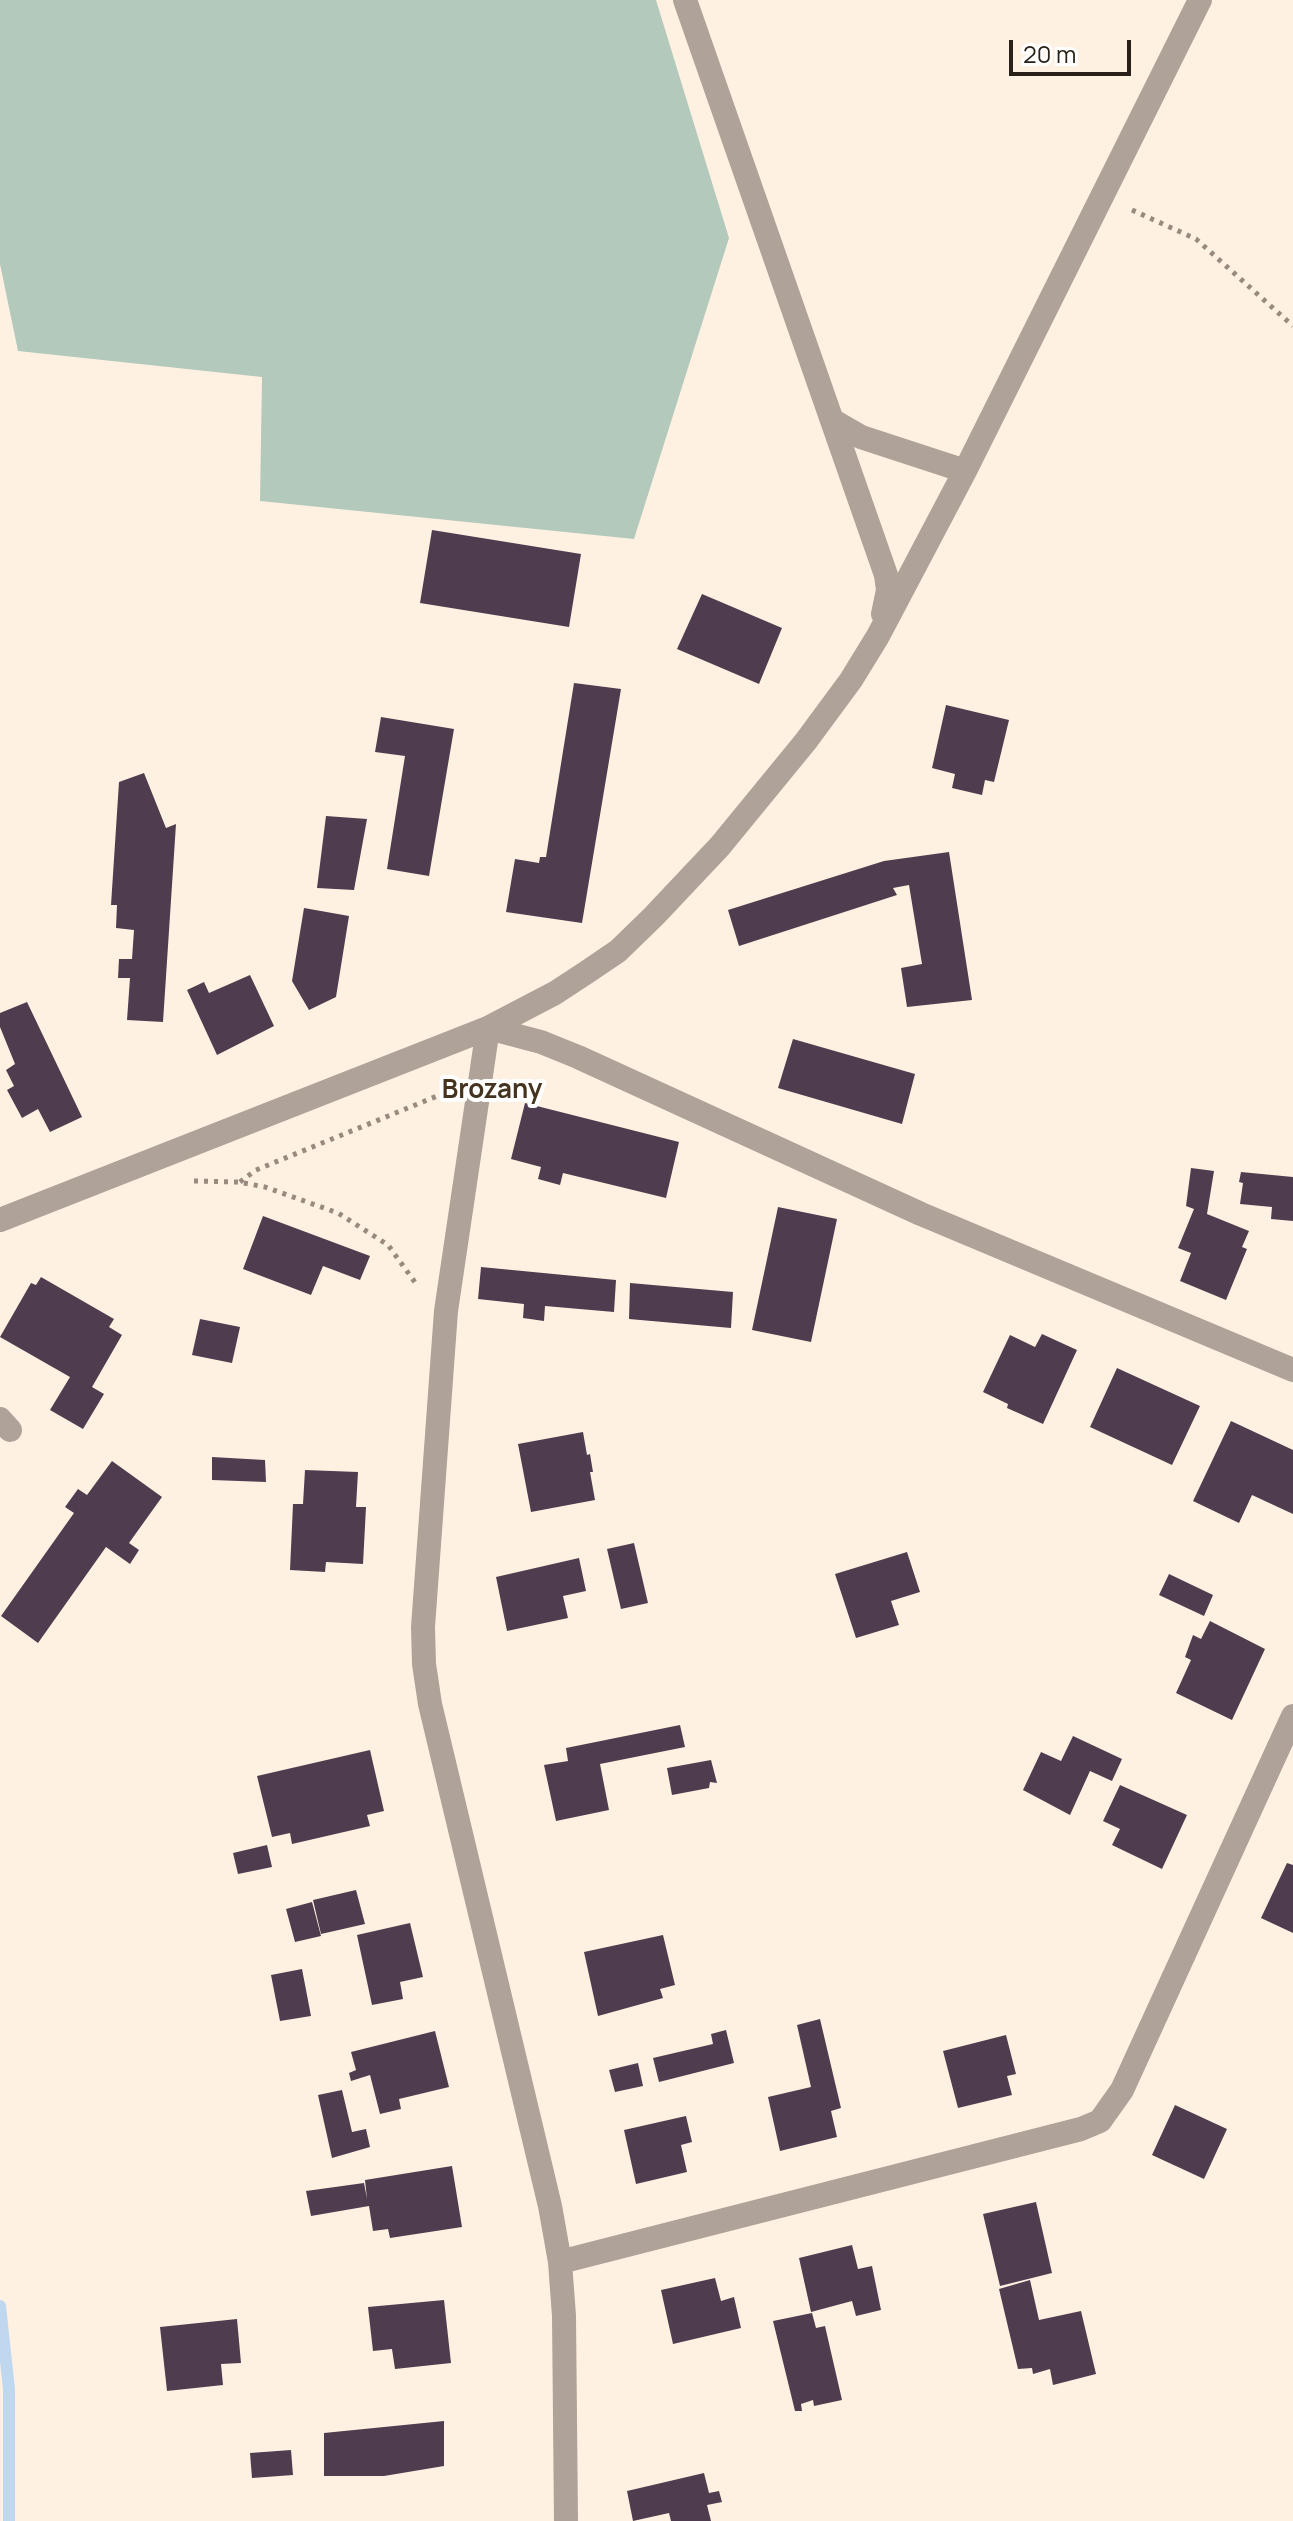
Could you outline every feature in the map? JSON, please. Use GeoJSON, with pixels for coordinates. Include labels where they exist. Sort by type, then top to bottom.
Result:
{"type":"FeatureCollection","features":[{"type":"Feature","properties":{"kind":"street"},"geometry":{"type":"LineString","coordinates":[[685,0],[886,575],[888,590],[878,636]]}},
{"type":"Feature","properties":{"kind":"street"},"geometry":{"type":"LineString","coordinates":[[0,1220],[488,1028],[555,993],[587,972],[618,951],[654,916],[720,846],[806,741],[851,680],[878,636],[965,471],[1200,0]]}},
{"type":"Feature","properties":{"kind":"street"},"geometry":{"type":"LineString","coordinates":[[835,422],[861,437],[965,471]]}},
{"type":"Feature","properties":{"kind":"street"},"geometry":{"type":"LineString","coordinates":[[488,1028],[446,1311],[423,1627],[424,1664],[430,1704],[550,2206],[560,2262],[564,2316],[566,2521]]}},
{"type":"Feature","properties":{"kind":"street"},"geometry":{"type":"LineString","coordinates":[[488,1028],[541,1042],[578,1057],[921,1214],[1293,1370]]}},
{"type":"Feature","properties":{"kind":"street"},"geometry":{"type":"LineString","coordinates":[[560,2262],[1081,2129],[1100,2121],[1122,2090],[1293,1716]]}},
{"type":"Feature","properties":{"kind":"path"},"geometry":{"type":"LineString","coordinates":[[1103,195],[1196,239],[1293,326]]}},
{"type":"Feature","properties":{"kind":"path"},"geometry":{"type":"LineString","coordinates":[[239,1182],[256,1170],[480,1078]]}},
{"type":"Feature","properties":{"kind":"path"},"geometry":{"type":"LineString","coordinates":[[191,1181],[239,1182],[300,1198],[338,1213],[388,1245],[420,1290],[424,1308],[446,1311]]}},
{"type":"Feature","properties":{"kind":"green space"},"geometry":{"type":"Polygon","coordinates":[[[0,0],[656,0],[729,238],[634,539],[260,501],[262,377],[18,351],[0,264],[0,0]]]}},
{"type":"Feature","properties":{"kind":"building"},"geometry":{"type":"Polygon","coordinates":[[[432,530],[581,554],[569,627],[420,603],[432,530]]]}},
{"type":"Feature","properties":{"kind":"building"},"geometry":{"type":"Polygon","coordinates":[[[702,594],[782,628],[759,684],[677,649],[702,594]]]}},
{"type":"Feature","properties":{"kind":"building"},"geometry":{"type":"Polygon","coordinates":[[[574,683],[621,689],[582,923],[506,912],[515,859],[539,863],[540,857],[546,857],[574,683]]]}},
{"type":"Feature","properties":{"kind":"building"},"geometry":{"type":"Polygon","coordinates":[[[946,705],[1009,720],[994,782],[985,780],[982,795],[952,788],[955,774],[932,768],[946,705]]]}},
{"type":"Feature","properties":{"kind":"building"},"geometry":{"type":"Polygon","coordinates":[[[381,717],[454,729],[429,876],[387,869],[405,756],[375,752],[381,717]]]}},
{"type":"Feature","properties":{"kind":"building"},"geometry":{"type":"Polygon","coordinates":[[[144,773],[166,828],[176,824],[163,1022],[127,1020],[130,978],[118,978],[119,959],[132,959],[134,930],[116,928],[117,905],[111,905],[119,782],[144,773]]]}},
{"type":"Feature","properties":{"kind":"building"},"geometry":{"type":"Polygon","coordinates":[[[326,816],[367,819],[354,890],[317,888],[326,816]]]}},
{"type":"Feature","properties":{"kind":"building"},"geometry":{"type":"Polygon","coordinates":[[[949,852],[972,1000],[907,1007],[901,968],[922,964],[909,885],[893,888],[897,895],[739,946],[728,910],[884,861],[949,852]]]}},
{"type":"Feature","properties":{"kind":"building"},"geometry":{"type":"Polygon","coordinates":[[[304,908],[349,916],[336,997],[309,1010],[292,981],[304,908]]]}},
{"type":"Feature","properties":{"kind":"building"},"geometry":{"type":"Polygon","coordinates":[[[250,975],[274,1026],[217,1055],[187,990],[204,982],[209,993],[250,975]]]}},
{"type":"Feature","properties":{"kind":"building"},"geometry":{"type":"Polygon","coordinates":[[[27,1002],[82,1117],[50,1132],[38,1109],[22,1118],[7,1090],[14,1086],[6,1070],[15,1064],[0,1027],[0,1013],[27,1002]]]}},
{"type":"Feature","properties":{"kind":"building"},"geometry":{"type":"Polygon","coordinates":[[[793,1039],[915,1074],[902,1124],[778,1088],[793,1039]]]}},
{"type":"Feature","properties":{"kind":"building"},"geometry":{"type":"Polygon","coordinates":[[[525,1103],[679,1142],[666,1198],[563,1173],[560,1185],[538,1179],[541,1167],[511,1159],[525,1103]]]}},
{"type":"Feature","properties":{"kind":"building"},"geometry":{"type":"Polygon","coordinates":[[[1191,1168],[1214,1171],[1207,1214],[1249,1231],[1242,1247],[1247,1249],[1226,1300],[1180,1281],[1191,1253],[1178,1248],[1194,1209],[1186,1206],[1191,1168]]]}},
{"type":"Feature","properties":{"kind":"building"},"geometry":{"type":"Polygon","coordinates":[[[1241,1172],[1293,1177],[1293,1221],[1271,1219],[1272,1207],[1240,1204],[1241,1172]]]}},
{"type":"Feature","properties":{"kind":"building"},"geometry":{"type":"Polygon","coordinates":[[[778,1207],[837,1219],[811,1342],[752,1330],[778,1207]]]}},
{"type":"Feature","properties":{"kind":"building"},"geometry":{"type":"Polygon","coordinates":[[[263,1216],[370,1256],[360,1280],[323,1266],[311,1295],[243,1269],[263,1216]]]}},
{"type":"Feature","properties":{"kind":"building"},"geometry":{"type":"Polygon","coordinates":[[[481,1267],[616,1280],[614,1312],[545,1306],[544,1321],[523,1318],[524,1304],[478,1299],[481,1267]]]}},
{"type":"Feature","properties":{"kind":"building"},"geometry":{"type":"Polygon","coordinates":[[[41,1277],[114,1319],[109,1327],[122,1335],[92,1387],[104,1394],[83,1429],[50,1410],[70,1377],[0,1337],[31,1283],[36,1285],[41,1277]]]}},
{"type":"Feature","properties":{"kind":"building"},"geometry":{"type":"Polygon","coordinates":[[[630,1283],[733,1292],[731,1328],[629,1319],[630,1283]]]}},
{"type":"Feature","properties":{"kind":"building"},"geometry":{"type":"Polygon","coordinates":[[[200,1319],[240,1327],[232,1363],[192,1355],[200,1319]]]}},
{"type":"Feature","properties":{"kind":"building"},"geometry":{"type":"Polygon","coordinates":[[[1042,1334],[1077,1350],[1043,1424],[1007,1408],[1008,1404],[983,1392],[1010,1335],[1035,1347],[1042,1334]]]}},
{"type":"Feature","properties":{"kind":"building"},"geometry":{"type":"Polygon","coordinates":[[[1117,1368],[1200,1406],[1172,1465],[1090,1427],[1117,1368]]]}},
{"type":"Feature","properties":{"kind":"building"},"geometry":{"type":"Polygon","coordinates":[[[1231,1421],[1293,1450],[1293,1514],[1252,1495],[1239,1523],[1193,1501],[1231,1421]]]}},
{"type":"Feature","properties":{"kind":"building"},"geometry":{"type":"Polygon","coordinates":[[[583,1432],[587,1455],[590,1454],[595,1500],[531,1512],[518,1444],[583,1432]]]}},
{"type":"Feature","properties":{"kind":"building"},"geometry":{"type":"Polygon","coordinates":[[[212,1457],[265,1460],[266,1482],[212,1480],[212,1457]]]}},
{"type":"Feature","properties":{"kind":"building"},"geometry":{"type":"Polygon","coordinates":[[[112,1461],[162,1497],[129,1543],[139,1550],[130,1564],[106,1547],[38,1643],[1,1616],[74,1513],[65,1507],[78,1489],[87,1495],[112,1461]]]}},
{"type":"Feature","properties":{"kind":"building"},"geometry":{"type":"Polygon","coordinates":[[[305,1470],[358,1472],[356,1507],[366,1507],[363,1564],[326,1562],[325,1572],[290,1570],[293,1504],[303,1504],[305,1470]]]}},
{"type":"Feature","properties":{"kind":"building"},"geometry":{"type":"Polygon","coordinates":[[[634,1543],[648,1603],[621,1609],[607,1549],[634,1543]]]}},
{"type":"Feature","properties":{"kind":"building"},"geometry":{"type":"Polygon","coordinates":[[[907,1552],[920,1592],[891,1601],[899,1625],[856,1638],[835,1574],[907,1552]]]}},
{"type":"Feature","properties":{"kind":"building"},"geometry":{"type":"Polygon","coordinates":[[[579,1558],[586,1591],[563,1596],[568,1618],[507,1631],[496,1577],[579,1558]]]}},
{"type":"Feature","properties":{"kind":"building"},"geometry":{"type":"Polygon","coordinates":[[[1169,1574],[1213,1595],[1204,1616],[1159,1595],[1169,1574]]]}},
{"type":"Feature","properties":{"kind":"building"},"geometry":{"type":"Polygon","coordinates":[[[1210,1621],[1265,1649],[1232,1720],[1176,1693],[1191,1660],[1185,1657],[1193,1635],[1201,1639],[1210,1621]]]}},
{"type":"Feature","properties":{"kind":"building"},"geometry":{"type":"Polygon","coordinates":[[[680,1725],[685,1747],[600,1764],[609,1810],[556,1821],[544,1765],[568,1761],[566,1748],[680,1725]]]}},
{"type":"Feature","properties":{"kind":"building"},"geometry":{"type":"Polygon","coordinates":[[[1073,1736],[1122,1759],[1112,1781],[1090,1771],[1070,1815],[1023,1790],[1041,1752],[1061,1761],[1073,1736]]]}},
{"type":"Feature","properties":{"kind":"building"},"geometry":{"type":"Polygon","coordinates":[[[370,1750],[384,1811],[367,1815],[370,1826],[292,1844],[290,1833],[272,1837],[257,1776],[370,1750]]]}},
{"type":"Feature","properties":{"kind":"building"},"geometry":{"type":"Polygon","coordinates":[[[711,1760],[717,1783],[710,1782],[709,1788],[672,1795],[667,1768],[711,1760]]]}},
{"type":"Feature","properties":{"kind":"building"},"geometry":{"type":"Polygon","coordinates":[[[1120,1785],[1187,1815],[1162,1869],[1112,1845],[1120,1829],[1103,1821],[1120,1785]]]}},
{"type":"Feature","properties":{"kind":"building"},"geometry":{"type":"Polygon","coordinates":[[[267,1845],[272,1867],[238,1874],[233,1853],[267,1845]]]}},
{"type":"Feature","properties":{"kind":"building"},"geometry":{"type":"Polygon","coordinates":[[[1287,1863],[1293,1865],[1293,1933],[1261,1918],[1287,1863]]]}},
{"type":"Feature","properties":{"kind":"building"},"geometry":{"type":"Polygon","coordinates":[[[356,1890],[365,1924],[321,1934],[313,1900],[356,1890]]]}},
{"type":"Feature","properties":{"kind":"building"},"geometry":{"type":"Polygon","coordinates":[[[312,1902],[321,1936],[295,1942],[286,1909],[312,1902]]]}},
{"type":"Feature","properties":{"kind":"building"},"geometry":{"type":"Polygon","coordinates":[[[410,1923],[423,1977],[400,1982],[403,1999],[372,2005],[357,1935],[410,1923]]]}},
{"type":"Feature","properties":{"kind":"building"},"geometry":{"type":"Polygon","coordinates":[[[663,1935],[675,1985],[660,1989],[663,1998],[598,2016],[584,1952],[663,1935]]]}},
{"type":"Feature","properties":{"kind":"building"},"geometry":{"type":"Polygon","coordinates":[[[302,1969],[311,2016],[280,2021],[271,1975],[302,1969]]]}},
{"type":"Feature","properties":{"kind":"building"},"geometry":{"type":"Polygon","coordinates":[[[820,2019],[841,2108],[831,2111],[837,2137],[780,2151],[768,2097],[811,2087],[797,2025],[820,2019]]]}},
{"type":"Feature","properties":{"kind":"building"},"geometry":{"type":"Polygon","coordinates":[[[726,2030],[734,2063],[659,2082],[653,2058],[713,2044],[711,2034],[726,2030]]]}},
{"type":"Feature","properties":{"kind":"building"},"geometry":{"type":"Polygon","coordinates":[[[435,2031],[449,2087],[399,2099],[401,2109],[380,2114],[370,2075],[351,2081],[349,2073],[356,2070],[351,2052],[435,2031]]]}},
{"type":"Feature","properties":{"kind":"building"},"geometry":{"type":"Polygon","coordinates":[[[1006,2035],[1016,2074],[1007,2076],[1012,2095],[958,2108],[943,2051],[1006,2035]]]}},
{"type":"Feature","properties":{"kind":"building"},"geometry":{"type":"Polygon","coordinates":[[[638,2063],[643,2086],[615,2092],[609,2070],[638,2063]]]}},
{"type":"Feature","properties":{"kind":"building"},"geometry":{"type":"Polygon","coordinates":[[[342,2090],[352,2132],[366,2129],[370,2147],[332,2158],[318,2095],[342,2090]]]}},
{"type":"Feature","properties":{"kind":"building"},"geometry":{"type":"Polygon","coordinates":[[[1175,2105],[1227,2129],[1204,2179],[1152,2155],[1175,2105]]]}},
{"type":"Feature","properties":{"kind":"building"},"geometry":{"type":"Polygon","coordinates":[[[686,2116],[692,2142],[681,2145],[687,2172],[636,2184],[624,2130],[686,2116]]]}},
{"type":"Feature","properties":{"kind":"building"},"geometry":{"type":"Polygon","coordinates":[[[452,2166],[462,2227],[390,2238],[388,2229],[373,2231],[369,2206],[311,2216],[306,2191],[364,2183],[367,2199],[365,2180],[452,2166]]]}},
{"type":"Feature","properties":{"kind":"building"},"geometry":{"type":"Polygon","coordinates":[[[1036,2202],[1052,2273],[1000,2286],[983,2214],[1036,2202]]]}},
{"type":"Feature","properties":{"kind":"building"},"geometry":{"type":"Polygon","coordinates":[[[852,2245],[858,2269],[872,2266],[881,2310],[856,2316],[852,2301],[811,2312],[799,2258],[852,2245]]]}},
{"type":"Feature","properties":{"kind":"building"},"geometry":{"type":"Polygon","coordinates":[[[715,2278],[721,2301],[734,2297],[741,2328],[673,2344],[661,2290],[715,2278]]]}},
{"type":"Feature","properties":{"kind":"building"},"geometry":{"type":"Polygon","coordinates":[[[1030,2280],[1039,2320],[1081,2311],[1096,2374],[1053,2385],[1050,2369],[1033,2374],[1032,2368],[1018,2369],[999,2289],[1030,2280]]]}},
{"type":"Feature","properties":{"kind":"building"},"geometry":{"type":"Polygon","coordinates":[[[444,2300],[451,2363],[395,2369],[392,2349],[373,2351],[368,2307],[444,2300]]]}},
{"type":"Feature","properties":{"kind":"building"},"geometry":{"type":"Polygon","coordinates":[[[812,2313],[816,2328],[825,2326],[842,2400],[814,2406],[813,2400],[801,2404],[802,2411],[795,2411],[773,2321],[812,2313]]]}},
{"type":"Feature","properties":{"kind":"building"},"geometry":{"type":"Polygon","coordinates":[[[237,2319],[241,2363],[221,2364],[223,2385],[167,2391],[160,2327],[237,2319]]]}},
{"type":"Feature","properties":{"kind":"building"},"geometry":{"type":"Polygon","coordinates":[[[444,2421],[444,2466],[384,2476],[324,2476],[324,2433],[444,2421]]]}},
{"type":"Feature","properties":{"kind":"building"},"geometry":{"type":"Polygon","coordinates":[[[291,2450],[293,2475],[252,2478],[250,2453],[291,2450]]]}},
{"type":"Feature","properties":{"kind":"building"},"geometry":{"type":"Polygon","coordinates":[[[704,2473],[709,2493],[719,2491],[722,2502],[707,2505],[711,2521],[671,2521],[669,2513],[633,2521],[627,2491],[704,2473]]]}},
{"type":"Feature","properties":{"kind":"waterway"},"geometry":{"type":"LineString","coordinates":[[0,2306],[9,2389],[9,2521]]}},
{"type":"Feature","properties":{"kind":"district","name":"Brozany"},"geometry":{"type":"Point","coordinates":[492,1091]}}]}
